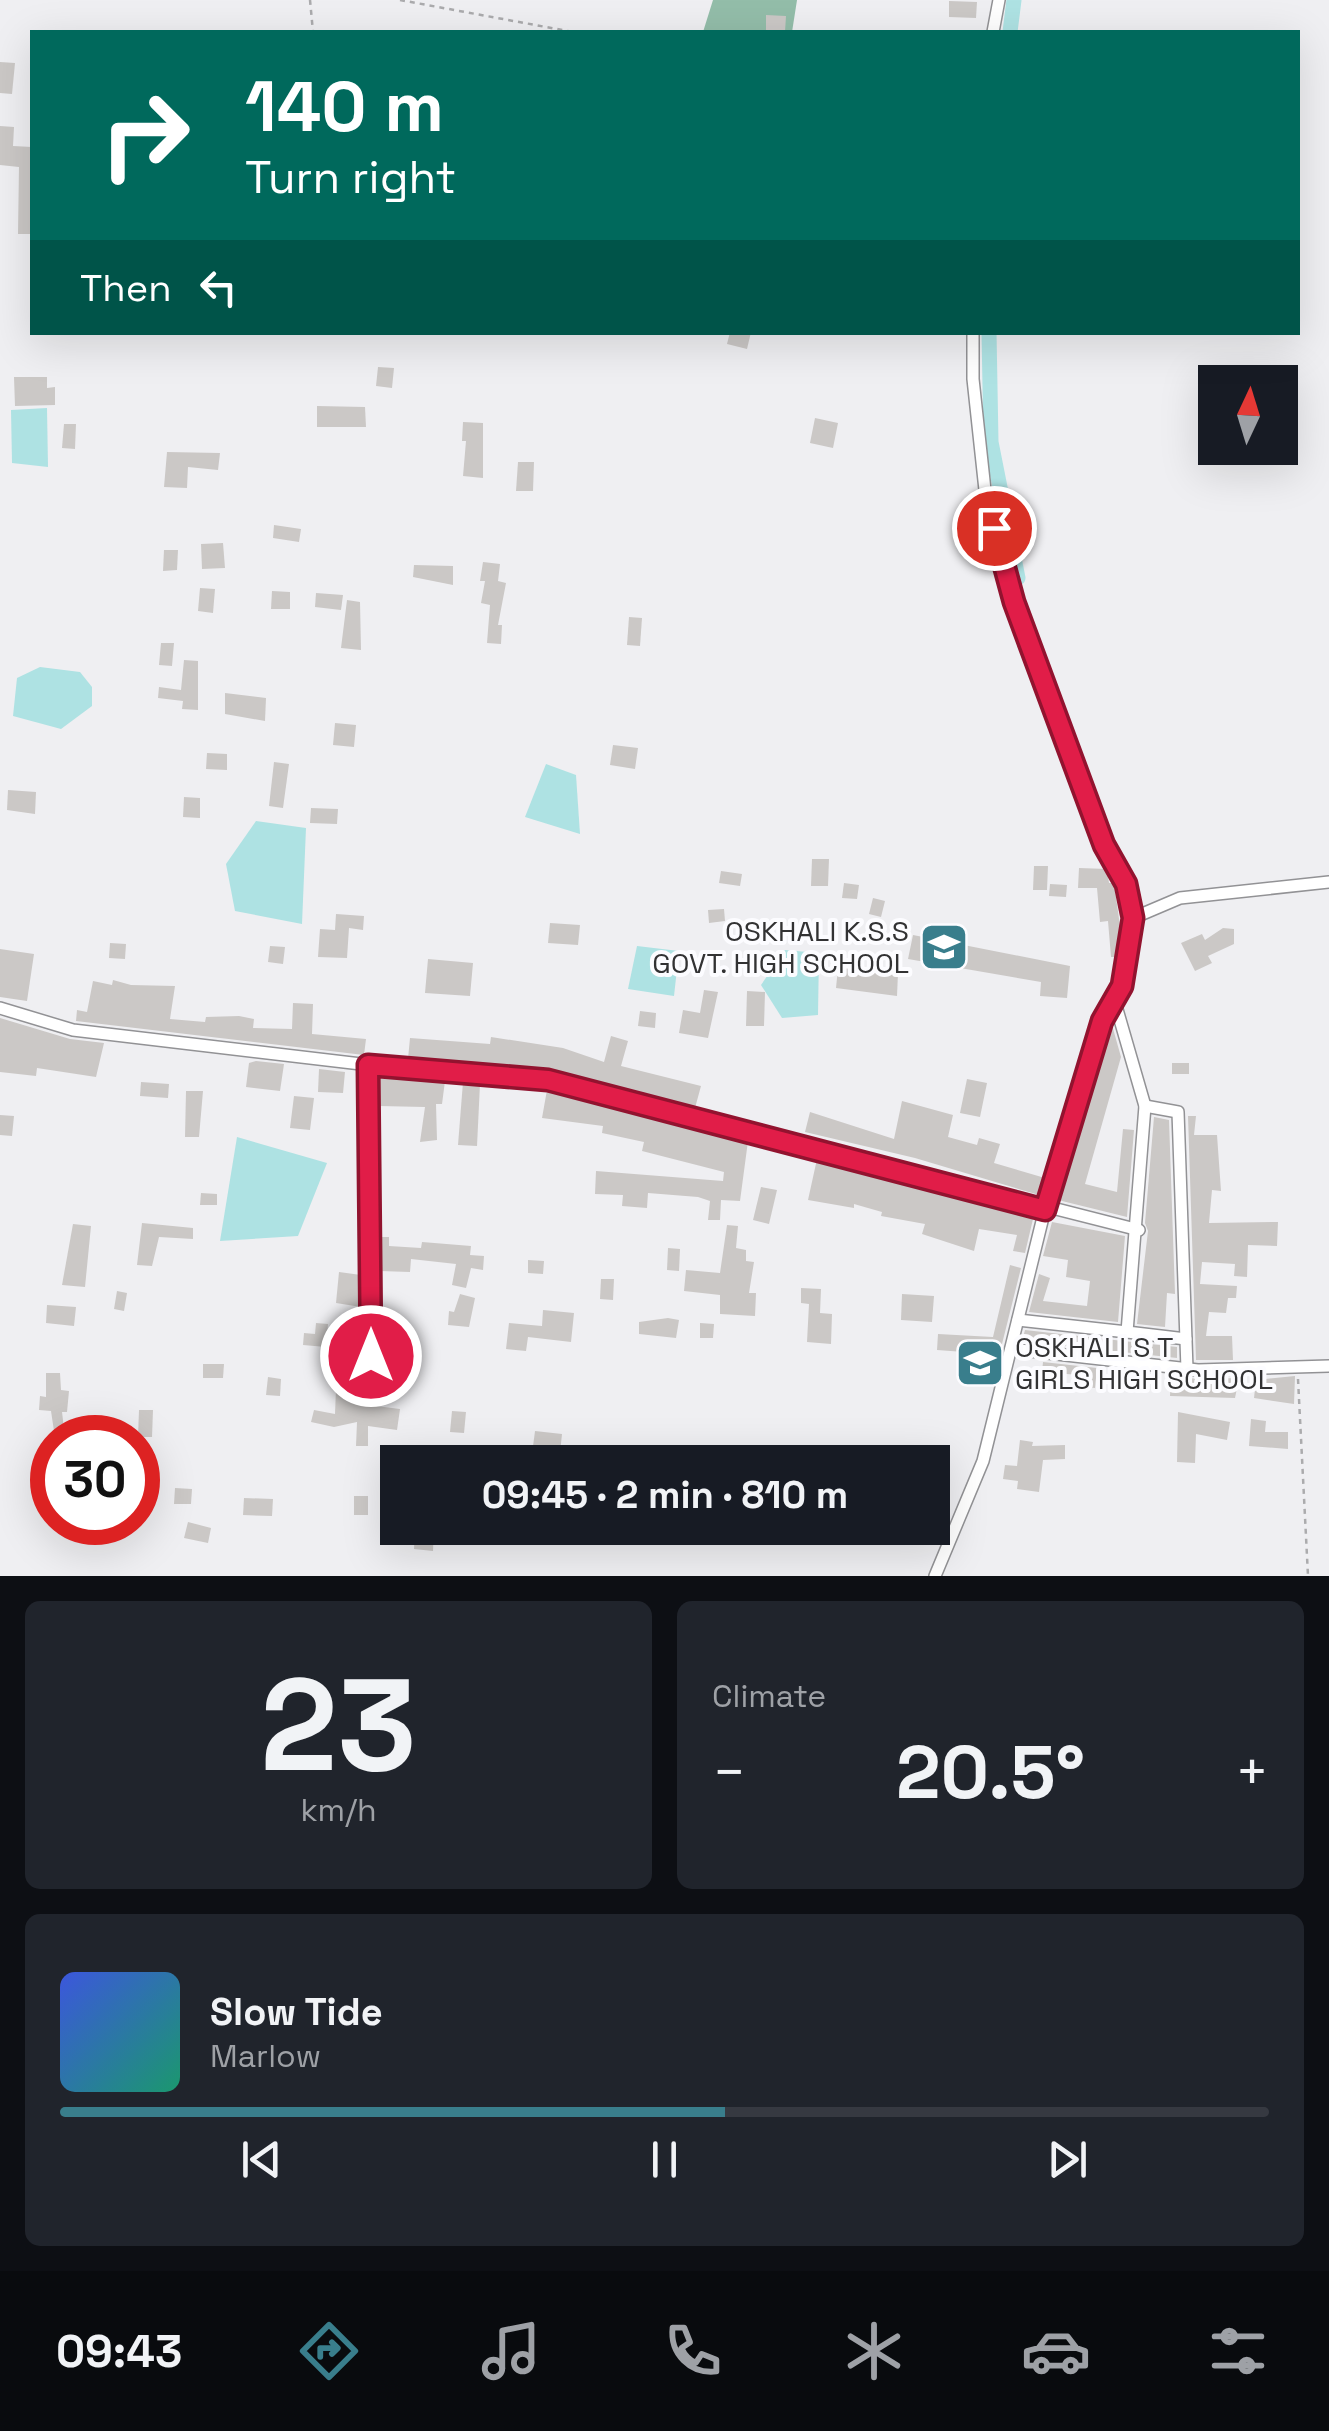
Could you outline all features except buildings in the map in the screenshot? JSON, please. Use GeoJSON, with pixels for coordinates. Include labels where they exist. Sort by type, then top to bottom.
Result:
{"type":"FeatureCollection","features":[{"type":"Feature","properties":{"kind":"street"},"geometry":{"type":"LineString","coordinates":[[992,30],[999,0]]}},
{"type":"Feature","properties":{"kind":"street"},"geometry":{"type":"LineString","coordinates":[[935,1576],[983,1461],[1045,1210],[1102,1021],[1122,986],[1133,918],[1126,884],[1104,845],[1014,602],[984,490],[972,379],[973,335]]}},
{"type":"Feature","properties":{"kind":"street"},"geometry":{"type":"LineString","coordinates":[[1133,918],[1180,898],[1329,882]]}},
{"type":"Feature","properties":{"kind":"street"},"geometry":{"type":"LineString","coordinates":[[1114,999],[1145,1106],[1128,1332]]}},
{"type":"Feature","properties":{"kind":"street"},"geometry":{"type":"LineString","coordinates":[[0,1008],[72,1030],[368,1065],[548,1080],[1045,1210],[1138,1230]]}},
{"type":"Feature","properties":{"kind":"street"},"geometry":{"type":"LineString","coordinates":[[368,1065],[371,1356]]}},
{"type":"Feature","properties":{"kind":"street"},"geometry":{"type":"LineString","coordinates":[[1145,1106],[1178,1112],[1188,1368]]}},
{"type":"Feature","properties":{"kind":"street"},"geometry":{"type":"LineString","coordinates":[[1018,1320],[1186,1339]]}},
{"type":"Feature","properties":{"kind":"street"},"geometry":{"type":"LineString","coordinates":[[1011,1348],[1188,1368],[1329,1366]]}},
{"type":"Feature","properties":{"kind":"path"},"geometry":{"type":"LineString","coordinates":[[310,0],[313,30]]}},
{"type":"Feature","properties":{"kind":"path"},"geometry":{"type":"LineString","coordinates":[[400,0],[562,30]]}},
{"type":"Feature","properties":{"kind":"path"},"geometry":{"type":"LineString","coordinates":[[1297,1367],[1308,1576]]}},
{"type":"Feature","properties":{"kind":"green space"},"geometry":{"type":"Polygon","coordinates":[[[713,0],[797,0],[792,30],[704,30],[713,0]]]}},
{"type":"Feature","properties":{"kind":"water"},"geometry":{"type":"Polygon","coordinates":[[[47,408],[48,467],[12,463],[11,410],[47,408]]]}},
{"type":"Feature","properties":{"kind":"water"},"geometry":{"type":"Polygon","coordinates":[[[40,667],[80,672],[92,687],[92,706],[61,729],[13,716],[17,678],[40,667]]]}},
{"type":"Feature","properties":{"kind":"water"},"geometry":{"type":"Polygon","coordinates":[[[546,764],[576,775],[580,834],[525,817],[546,764]]]}},
{"type":"Feature","properties":{"kind":"water"},"geometry":{"type":"Polygon","coordinates":[[[256,821],[306,828],[302,924],[235,911],[226,864],[256,821]]]}},
{"type":"Feature","properties":{"kind":"water"},"geometry":{"type":"Polygon","coordinates":[[[637,946],[679,951],[674,996],[628,989],[637,946]]]}},
{"type":"Feature","properties":{"kind":"water"},"geometry":{"type":"Polygon","coordinates":[[[785,950],[819,953],[818,1015],[782,1018],[761,985],[785,950]]]}},
{"type":"Feature","properties":{"kind":"water"},"geometry":{"type":"Polygon","coordinates":[[[237,1137],[327,1163],[298,1236],[220,1241],[237,1137]]]}},
{"type":"Feature","properties":{"kind":"waterway"},"geometry":{"type":"LineString","coordinates":[[1010,30],[1014,0]]}},
{"type":"Feature","properties":{"kind":"waterway"},"geometry":{"type":"LineString","coordinates":[[989,335],[991,442],[1018,578]]}},
{"type":"Feature","properties":{"kind":"place","name":"OSKHALI K.S.S GOVT. HIGH SCHOOL"},"geometry":{"type":"Point","coordinates":[944,947]}},
{"type":"Feature","properties":{"kind":"place","name":"OSKHALI S T GIRLS HIGH SCHOOL"},"geometry":{"type":"Point","coordinates":[980,1363]}},
{"type":"Feature","properties":{"kind":"route"},"geometry":{"type":"LineString","coordinates":[[371,1356],[368,1065],[548,1080],[1045,1210],[1102,1021],[1122,986],[1133,918],[1126,884],[1104,845],[1014,602],[994,528]]}}]}
